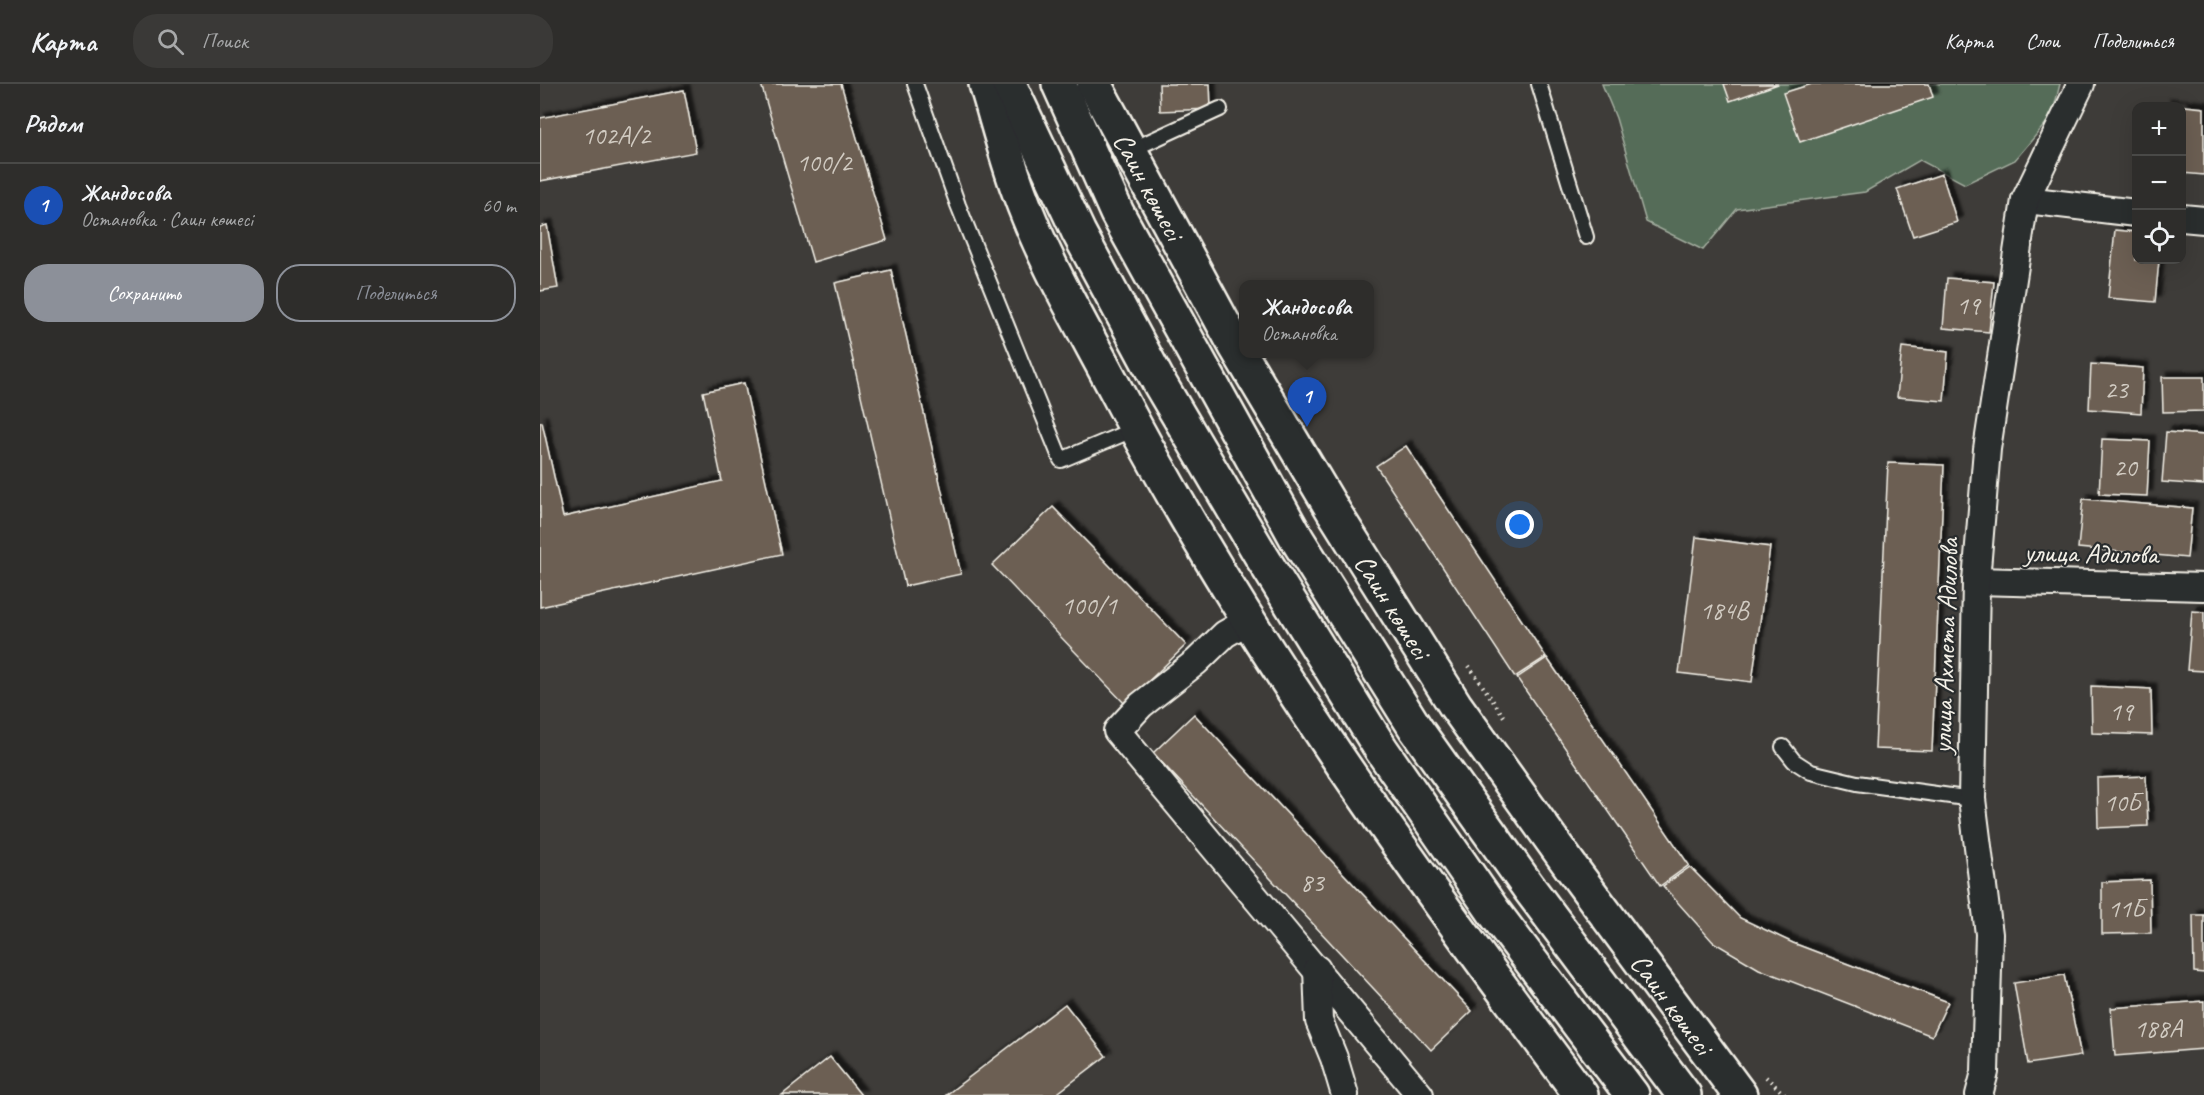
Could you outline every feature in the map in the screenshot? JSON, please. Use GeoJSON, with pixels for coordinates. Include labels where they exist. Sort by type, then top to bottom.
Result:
{"type":"FeatureCollection","features":[{"type":"Feature","properties":{"kind":"main road"},"geometry":{"type":"LineString","coordinates":[[986,84],[1018,190],[1042,250],[1135,429],[1205,551],[1346,771],[1458,930],[1581,1095]]}},
{"type":"Feature","properties":{"kind":"main road"},"geometry":{"type":"LineString","coordinates":[[1009,84],[1079,233],[1160,384],[1268,567],[1381,749],[1494,912],[1632,1095]]}},
{"type":"Feature","properties":{"kind":"main road","name":"Саин көшесі"},"geometry":{"type":"LineString","coordinates":[[1059,84],[1117,213],[1297,539],[1416,729],[1529,888],[1684,1095]]}},
{"type":"Feature","properties":{"kind":"main road","name":"Саин көшесі"},"geometry":{"type":"LineString","coordinates":[[1094,84],[1239,350]]}},
{"type":"Feature","properties":{"kind":"main road","name":"Саин көшесі"},"geometry":{"type":"LineString","coordinates":[[1244,358],[1334,512],[1455,705],[1571,867],[1745,1088]]}},
{"type":"Feature","properties":{"kind":"street"},"geometry":{"type":"LineString","coordinates":[[2081,84],[2025,200],[2132,213]]}},
{"type":"Feature","properties":{"kind":"street","name":"улица Ахмета Адилова"},"geometry":{"type":"LineString","coordinates":[[1980,1095],[1985,1072],[1989,934],[1972,800],[1976,581],[1987,449],[2025,200]]}},
{"type":"Feature","properties":{"kind":"street"},"geometry":{"type":"LineString","coordinates":[[2186,218],[2204,220]]}},
{"type":"Feature","properties":{"kind":"street","name":"улица Адилова"},"geometry":{"type":"LineString","coordinates":[[1976,581],[2204,587]]}},
{"type":"Feature","properties":{"kind":"street"},"geometry":{"type":"LineString","coordinates":[[1248,621],[1225,634],[1196,662],[1141,705],[1117,731],[1420,1095]]}},
{"type":"Feature","properties":{"kind":"street"},"geometry":{"type":"LineString","coordinates":[[1317,969],[1319,1021],[1334,1058],[1345,1095]]}},
{"type":"Feature","properties":{"kind":"lane"},"geometry":{"type":"LineString","coordinates":[[915,84],[957,205],[1061,460],[1135,429]]}},
{"type":"Feature","properties":{"kind":"lane"},"geometry":{"type":"LineString","coordinates":[[1539,84],[1586,237]]}},
{"type":"Feature","properties":{"kind":"lane"},"geometry":{"type":"LineString","coordinates":[[1131,150],[1220,109]]}},
{"type":"Feature","properties":{"kind":"lane"},"geometry":{"type":"LineString","coordinates":[[1782,747],[1794,761],[1811,772],[1857,783],[1972,800]]}},
{"type":"Feature","properties":{"kind":"path"},"geometry":{"type":"LineString","coordinates":[[1469,665],[1508,723]]}},
{"type":"Feature","properties":{"kind":"path"},"geometry":{"type":"LineString","coordinates":[[1745,1088],[1785,1095]]}},
{"type":"Feature","properties":{"kind":"green space"},"geometry":{"type":"Polygon","coordinates":[[[1602,84],[2060,84],[2052,116],[2015,160],[1965,184],[1920,160],[1865,192],[1737,209],[1703,250],[1646,222],[1616,118],[1602,84]]]}},
{"type":"Feature","properties":{"kind":"building"},"geometry":{"type":"Polygon","coordinates":[[[761,84],[841,84],[887,240],[813,262],[761,84]]]}},
{"type":"Feature","properties":{"kind":"building"},"geometry":{"type":"Polygon","coordinates":[[[1159,84],[1210,84],[1211,109],[1160,111],[1159,84]]]}},
{"type":"Feature","properties":{"kind":"building"},"geometry":{"type":"Polygon","coordinates":[[[1724,84],[1778,84],[1730,101],[1724,84]]]}},
{"type":"Feature","properties":{"kind":"building"},"geometry":{"type":"Polygon","coordinates":[[[1812,84],[1929,84],[1933,97],[1800,142],[1783,93],[1812,84]]]}},
{"type":"Feature","properties":{"kind":"building"},"geometry":{"type":"Polygon","coordinates":[[[684,90],[696,152],[540,181],[540,118],[684,90]]]}},
{"type":"Feature","properties":{"kind":"building"},"geometry":{"type":"Polygon","coordinates":[[[2186,106],[2204,108],[2204,175],[2186,173],[2186,106]]]}},
{"type":"Feature","properties":{"kind":"building"},"geometry":{"type":"Polygon","coordinates":[[[1942,174],[1957,222],[1913,236],[1897,189],[1942,174]]]}},
{"type":"Feature","properties":{"kind":"building"},"geometry":{"type":"Polygon","coordinates":[[[547,225],[558,288],[540,291],[540,227],[547,225]]]}},
{"type":"Feature","properties":{"kind":"building"},"geometry":{"type":"Polygon","coordinates":[[[2115,230],[2132,232],[2132,264],[2159,264],[2155,302],[2108,298],[2115,230]]]}},
{"type":"Feature","properties":{"kind":"building"},"geometry":{"type":"Polygon","coordinates":[[[891,270],[961,574],[905,586],[835,283],[891,270]]]}},
{"type":"Feature","properties":{"kind":"building"},"geometry":{"type":"Polygon","coordinates":[[[1947,278],[1994,282],[1989,332],[1943,328],[1947,278]]]}},
{"type":"Feature","properties":{"kind":"building"},"geometry":{"type":"Polygon","coordinates":[[[1902,347],[1948,352],[1944,401],[1897,397],[1902,347]]]}},
{"type":"Feature","properties":{"kind":"building"},"geometry":{"type":"Polygon","coordinates":[[[2091,364],[2143,368],[2141,413],[2089,409],[2091,364]]]}},
{"type":"Feature","properties":{"kind":"building"},"geometry":{"type":"Polygon","coordinates":[[[2162,377],[2204,377],[2204,411],[2163,412],[2162,377]]]}},
{"type":"Feature","properties":{"kind":"building"},"geometry":{"type":"Polygon","coordinates":[[[744,383],[782,554],[540,607],[540,422],[542,422],[563,517],[722,481],[703,392],[744,383]]]}},
{"type":"Feature","properties":{"kind":"building"},"geometry":{"type":"Polygon","coordinates":[[[2166,432],[2204,435],[2204,485],[2162,482],[2166,432]]]}},
{"type":"Feature","properties":{"kind":"building"},"geometry":{"type":"Polygon","coordinates":[[[2102,439],[2150,441],[2147,496],[2099,494],[2102,439]]]}},
{"type":"Feature","properties":{"kind":"building"},"geometry":{"type":"Polygon","coordinates":[[[1406,446],[1546,657],[1515,677],[1376,466],[1406,446]]]}},
{"type":"Feature","properties":{"kind":"building"},"geometry":{"type":"Polygon","coordinates":[[[1888,463],[1944,465],[1932,751],[1875,749],[1888,463]]]}},
{"type":"Feature","properties":{"kind":"building"},"geometry":{"type":"Polygon","coordinates":[[[2083,499],[2192,508],[2187,558],[2078,548],[2083,499]]]}},
{"type":"Feature","properties":{"kind":"building"},"geometry":{"type":"Polygon","coordinates":[[[1053,507],[1186,645],[1125,704],[992,565],[1053,507]]]}},
{"type":"Feature","properties":{"kind":"building"},"geometry":{"type":"Polygon","coordinates":[[[1696,537],[1770,547],[1752,682],[1679,673],[1696,537]]]}},
{"type":"Feature","properties":{"kind":"building"},"geometry":{"type":"Polygon","coordinates":[[[2192,611],[2204,612],[2204,671],[2187,670],[2192,611]]]}},
{"type":"Feature","properties":{"kind":"building"},"geometry":{"type":"Polygon","coordinates":[[[1547,658],[1689,865],[1660,886],[1517,678],[1547,658]]]}},
{"type":"Feature","properties":{"kind":"building"},"geometry":{"type":"Polygon","coordinates":[[[2091,686],[2151,689],[2152,735],[2092,733],[2091,686]]]}},
{"type":"Feature","properties":{"kind":"building"},"geometry":{"type":"Polygon","coordinates":[[[1194,714],[1472,1011],[1431,1050],[1153,753],[1194,714]]]}},
{"type":"Feature","properties":{"kind":"building"},"geometry":{"type":"Polygon","coordinates":[[[2146,776],[2148,826],[2098,828],[2097,778],[2146,776]]]}},
{"type":"Feature","properties":{"kind":"building"},"geometry":{"type":"Polygon","coordinates":[[[1690,867],[1740,918],[1793,943],[1948,1002],[1932,1036],[1759,969],[1713,942],[1663,886],[1690,867]]]}},
{"type":"Feature","properties":{"kind":"building"},"geometry":{"type":"Polygon","coordinates":[[[2150,880],[2151,933],[2102,934],[2102,882],[2150,880]]]}},
{"type":"Feature","properties":{"kind":"building"},"geometry":{"type":"Polygon","coordinates":[[[2193,915],[2204,915],[2204,973],[2194,972],[2193,915]]]}},
{"type":"Feature","properties":{"kind":"building"},"geometry":{"type":"Polygon","coordinates":[[[2064,975],[2081,1056],[2028,1064],[2014,983],[2064,975]]]}},
{"type":"Feature","properties":{"kind":"building"},"geometry":{"type":"Polygon","coordinates":[[[2204,1001],[2204,1049],[2115,1056],[2111,1008],[2204,1001]]]}},
{"type":"Feature","properties":{"kind":"building"},"geometry":{"type":"Polygon","coordinates":[[[1065,1004],[1106,1056],[1055,1095],[946,1095],[1065,1004]]]}},
{"type":"Feature","properties":{"kind":"building"},"geometry":{"type":"Polygon","coordinates":[[[830,1057],[861,1095],[782,1095],[830,1057]]]}},
{"type":"Feature","properties":{"kind":"place","name":"Жандосова"},"geometry":{"type":"Point","coordinates":[1307,427]}}]}
